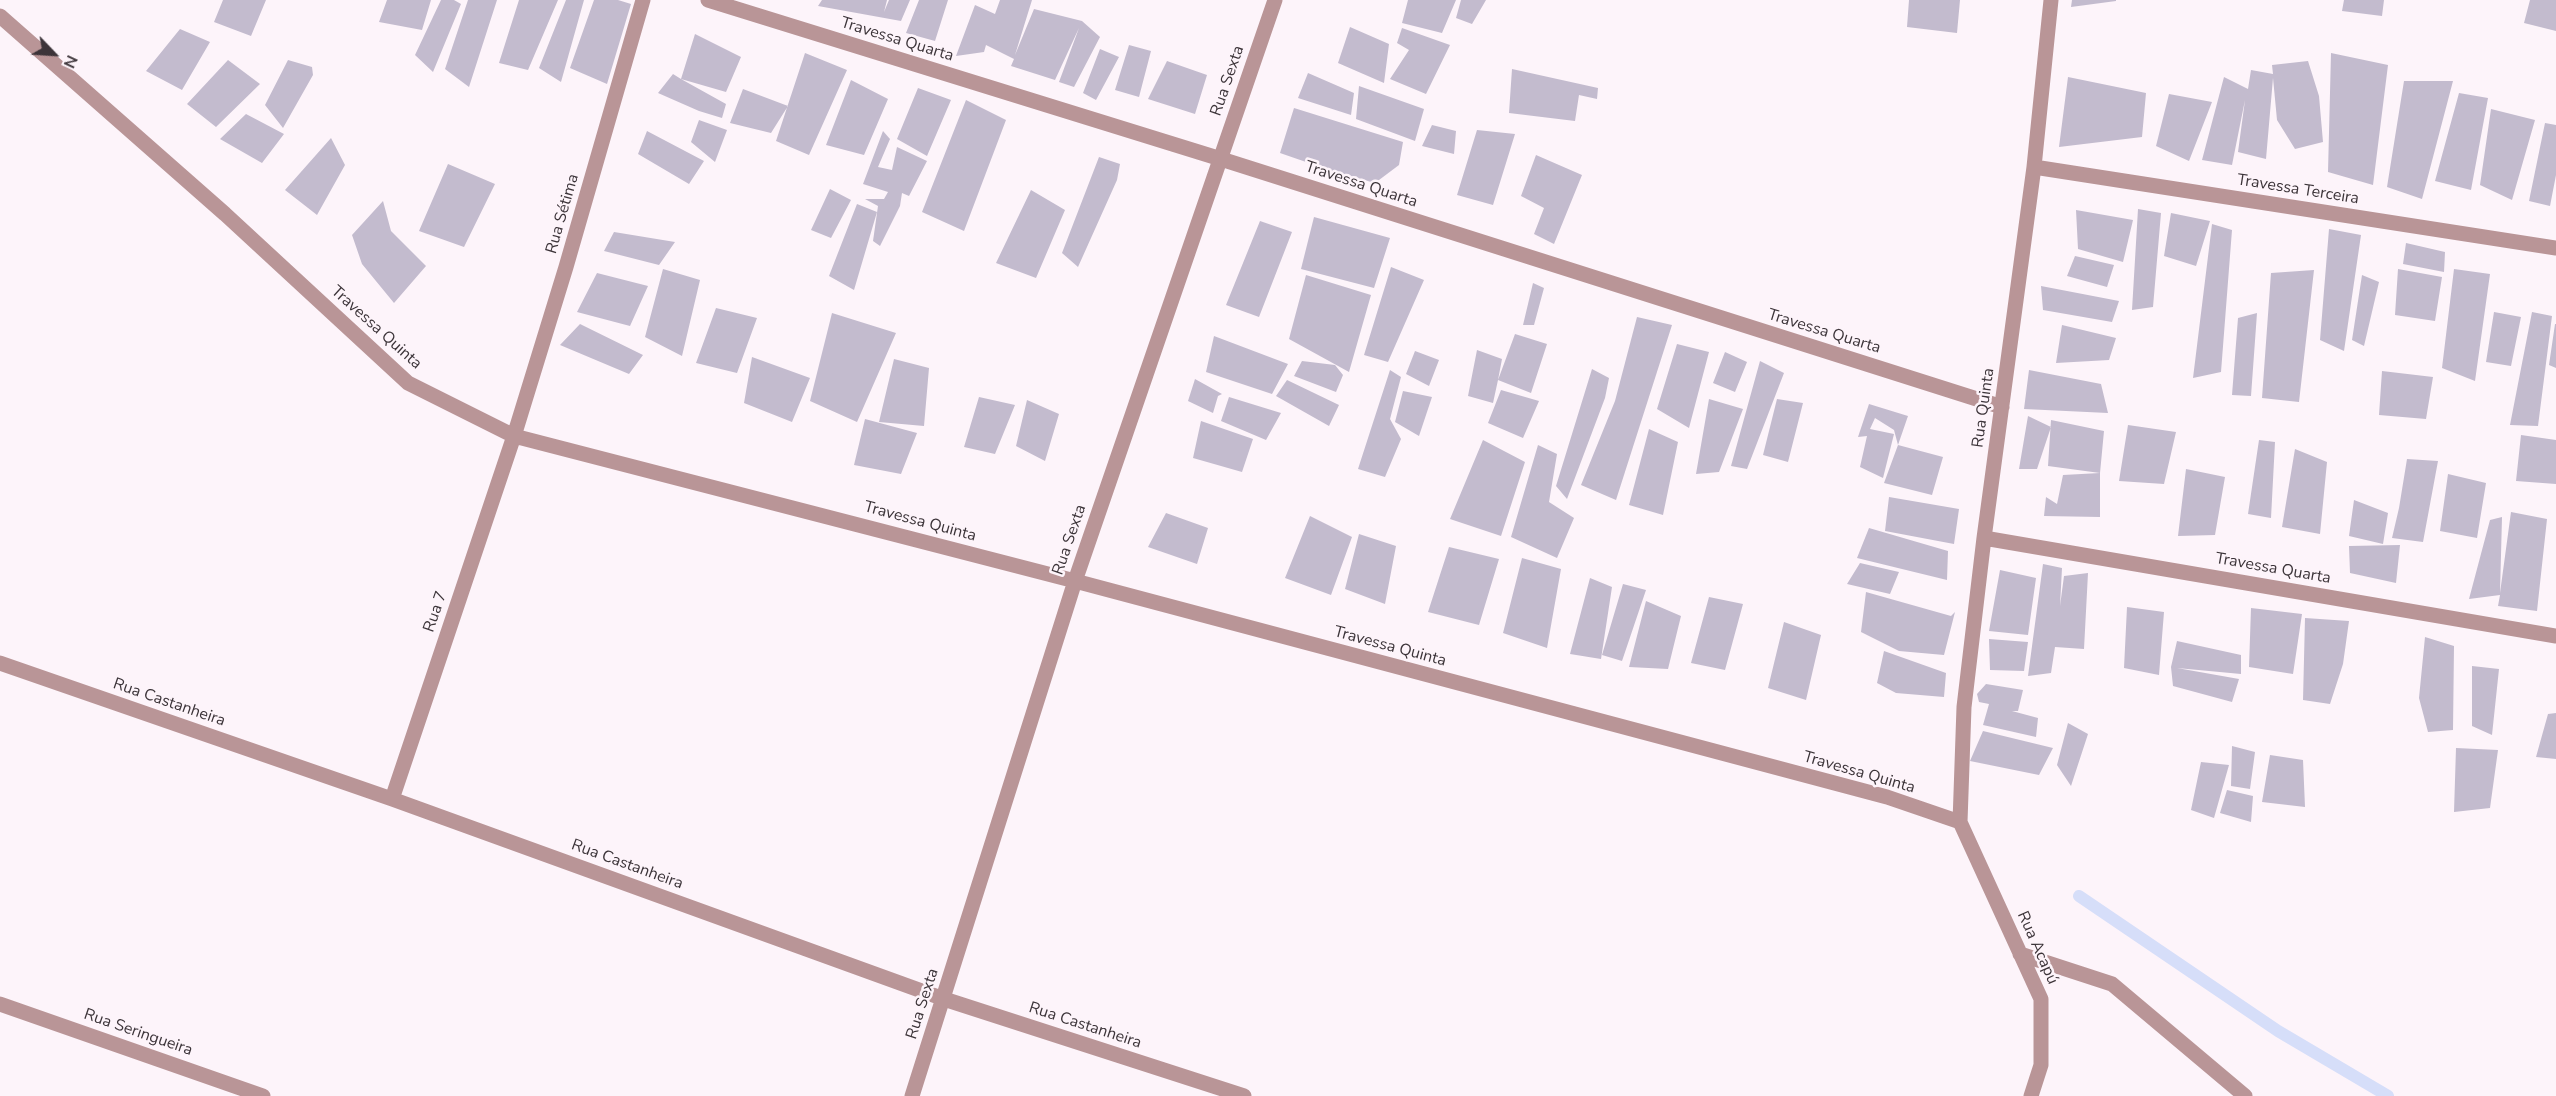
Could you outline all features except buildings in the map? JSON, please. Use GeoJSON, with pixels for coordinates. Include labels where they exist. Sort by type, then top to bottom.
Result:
{"type":"FeatureCollection","features":[{"type":"Feature","properties":{"kind":"street","name":"Rua Sétima"},"geometry":{"type":"LineString","coordinates":[[513,436],[566,267],[643,0]]}},
{"type":"Feature","properties":{"kind":"street","name":"Travessa Quarta"},"geometry":{"type":"LineString","coordinates":[[708,0],[1221,159],[2002,406]]}},
{"type":"Feature","properties":{"kind":"street","name":"Rua Sexta"},"geometry":{"type":"LineString","coordinates":[[912,1096],[1075,581],[1275,0]]}},
{"type":"Feature","properties":{"kind":"street","name":"Rua Quinta"},"geometry":{"type":"LineString","coordinates":[[1960,822],[1964,706],[1984,538],[2034,167],[2051,0]]}},
{"type":"Feature","properties":{"kind":"street","name":"Travessa Quinta"},"geometry":{"type":"LineString","coordinates":[[0,16],[225,214],[408,383],[513,436],[1075,581],[1887,797],[1960,822]]}},
{"type":"Feature","properties":{"kind":"street","name":"Travessa Terceira"},"geometry":{"type":"LineString","coordinates":[[2034,167],[2556,248]]}},
{"type":"Feature","properties":{"kind":"street","name":"Rua 7"},"geometry":{"type":"LineString","coordinates":[[392,799],[513,436]]}},
{"type":"Feature","properties":{"kind":"street","name":"Travessa Quarta"},"geometry":{"type":"LineString","coordinates":[[1984,538],[2556,636]]}},
{"type":"Feature","properties":{"kind":"street","name":"Rua Castanheira"},"geometry":{"type":"LineString","coordinates":[[0,663],[392,799],[944,999],[1244,1096]]}},
{"type":"Feature","properties":{"kind":"street","name":"Rua Acapú"},"geometry":{"type":"LineString","coordinates":[[1960,822],[2041,999],[2041,1065],[2031,1096]]}},
{"type":"Feature","properties":{"kind":"street"},"geometry":{"type":"LineString","coordinates":[[2020,954],[2112,984],[2245,1096]]}},
{"type":"Feature","properties":{"kind":"street","name":"Rua Seringueira"},"geometry":{"type":"LineString","coordinates":[[0,1004],[263,1096]]}},
{"type":"Feature","properties":{"kind":"waterway"},"geometry":{"type":"LineString","coordinates":[[2079,896],[2278,1031],[2388,1096]]}}]}
